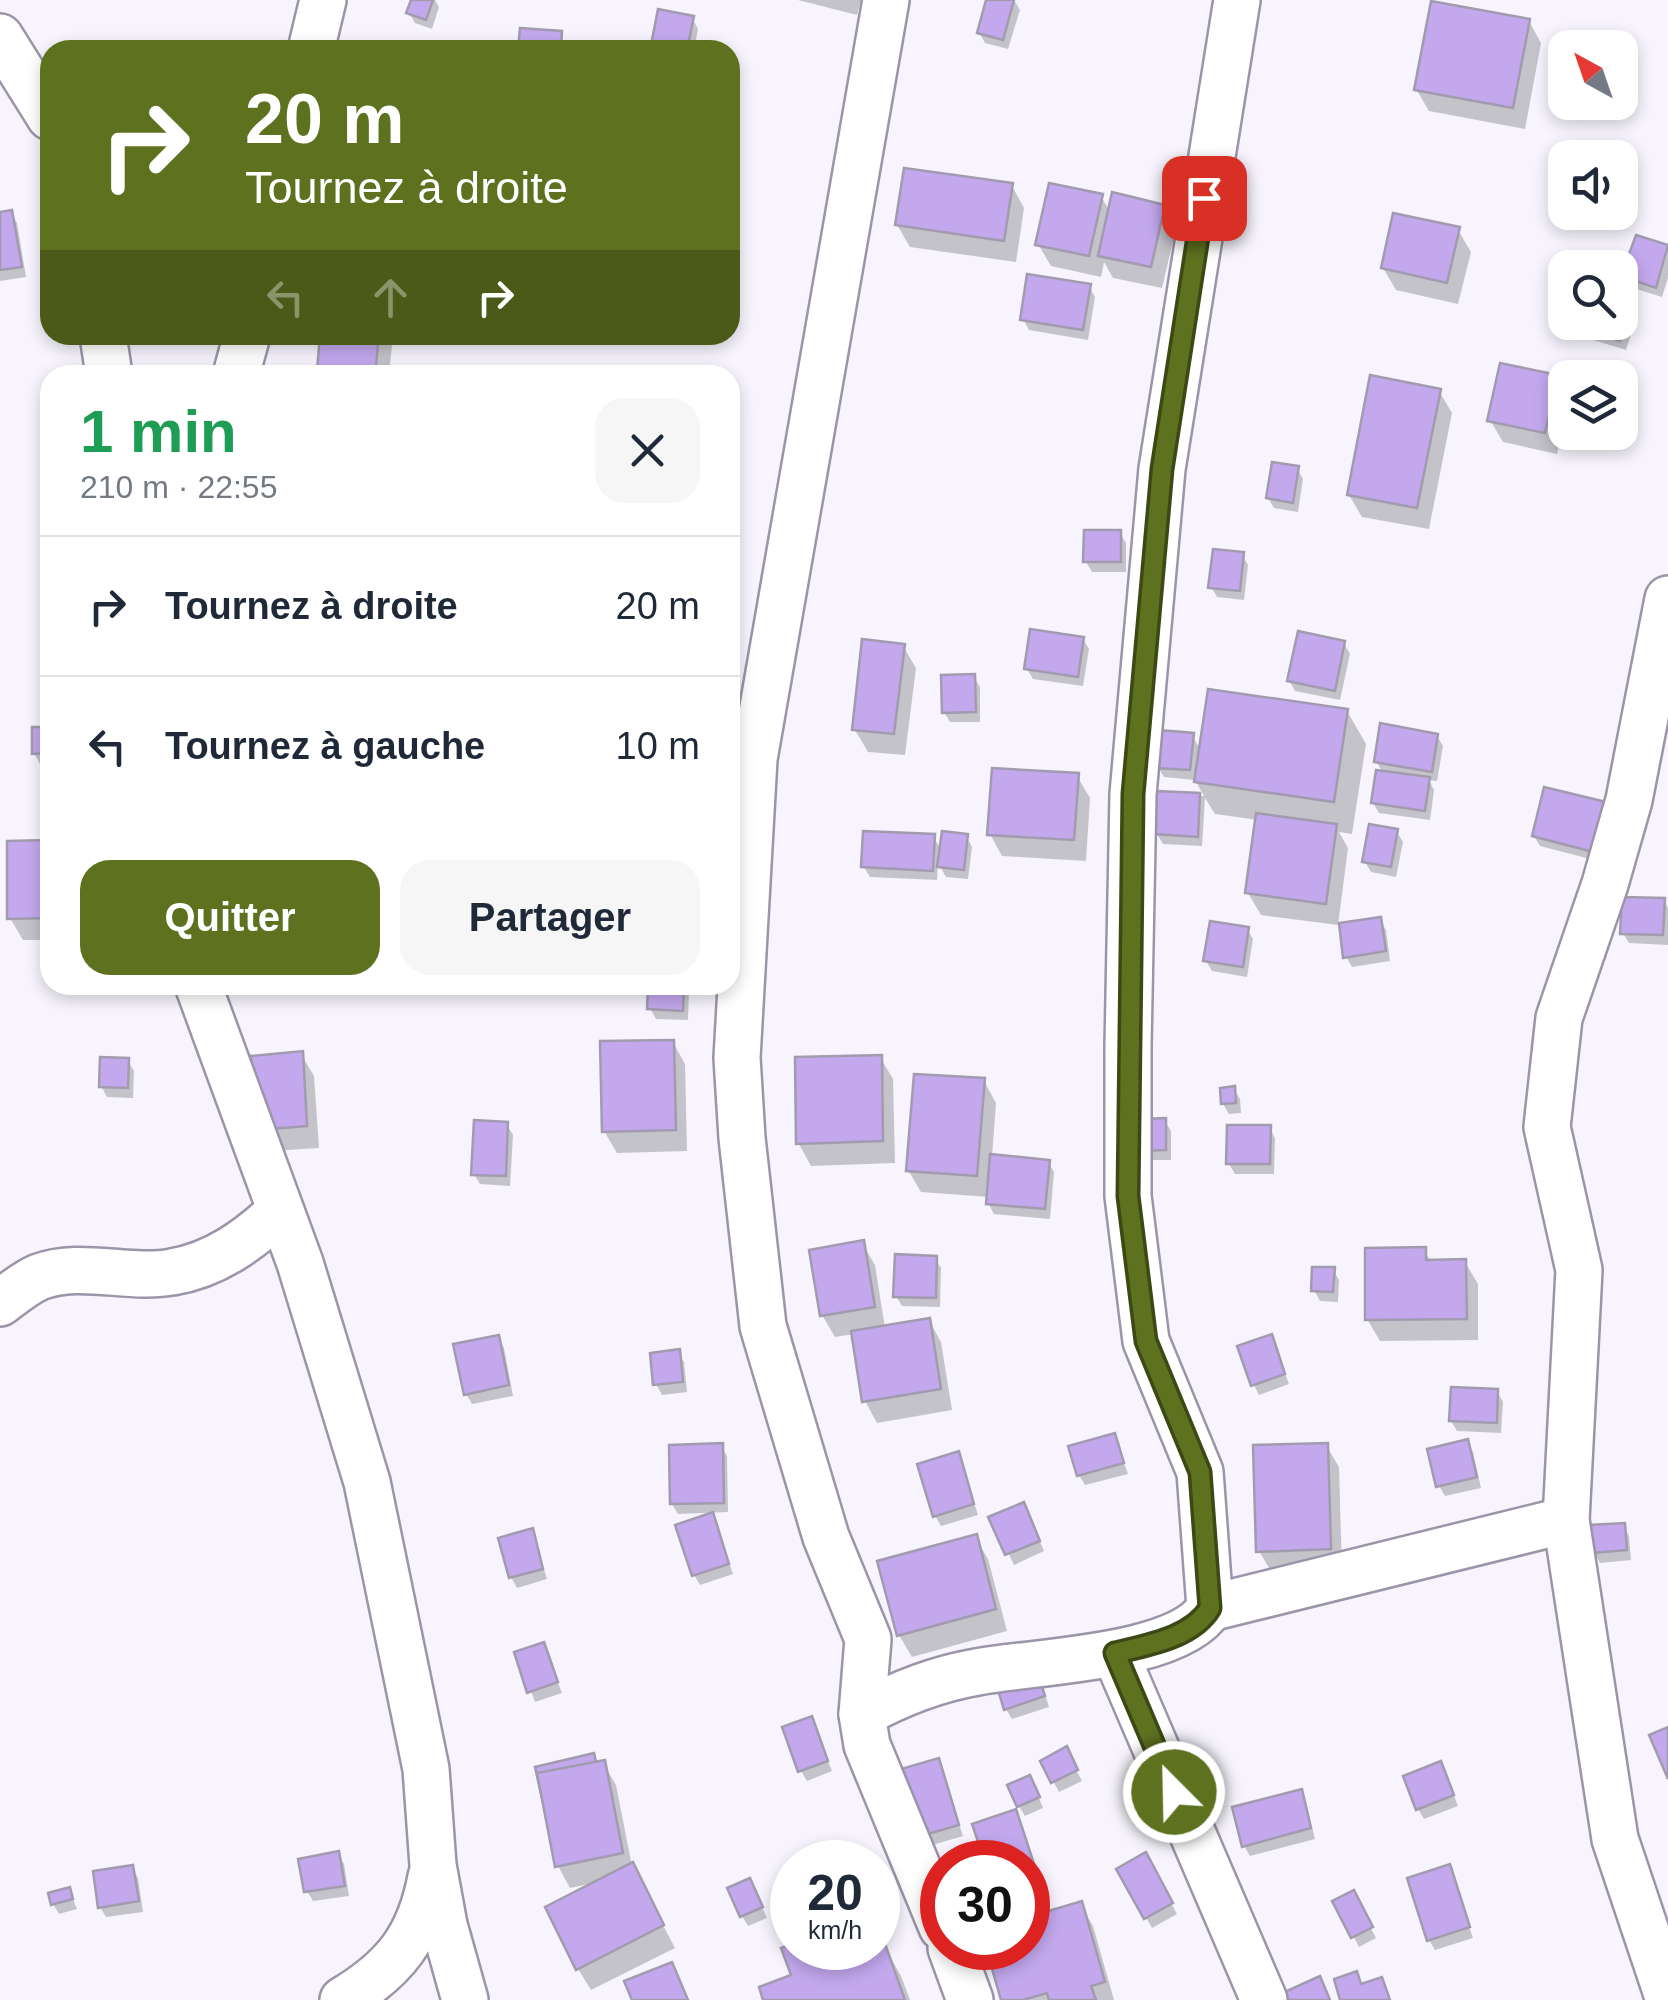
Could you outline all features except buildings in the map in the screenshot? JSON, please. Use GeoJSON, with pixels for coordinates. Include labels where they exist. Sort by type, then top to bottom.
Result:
{"type":"FeatureCollection","features":[{"type":"Feature","properties":{"kind":"street"},"geometry":{"type":"LineString","coordinates":[[314,40],[323,0]]}},
{"type":"Feature","properties":{"kind":"street"},"geometry":{"type":"LineString","coordinates":[[886,0],[754,759],[737,1058],[763,1326],[826,1537],[868,1639],[862,1714],[867,1746],[920,1874]]}},
{"type":"Feature","properties":{"kind":"street"},"geometry":{"type":"LineString","coordinates":[[862,1714],[896,1695],[974,1672],[1115,1653],[1168,1639],[1203,1620],[1210,1608],[1200,1472],[1146,1341],[1128,1196],[1128,1046],[1133,794],[1162,469],[1237,0]]}},
{"type":"Feature","properties":{"kind":"street"},"geometry":{"type":"LineString","coordinates":[[0,36],[40,101]]}},
{"type":"Feature","properties":{"kind":"street"},"geometry":{"type":"LineString","coordinates":[[1668,599],[1629,800],[1559,1018],[1547,1127],[1580,1270],[1566,1520],[1615,1839],[1668,1997]]}},
{"type":"Feature","properties":{"kind":"street"},"geometry":{"type":"LineString","coordinates":[[202,995],[340,1385],[367,1482],[426,1768],[433,1865],[444,1925],[466,2000]]}},
{"type":"Feature","properties":{"kind":"street"},"geometry":{"type":"LineString","coordinates":[[0,1303],[39,1277],[62,1272],[136,1276],[174,1272],[246,1242],[280,1212]]}},
{"type":"Feature","properties":{"kind":"street"},"geometry":{"type":"LineString","coordinates":[[1210,1608],[1566,1520]]}},
{"type":"Feature","properties":{"kind":"street"},"geometry":{"type":"LineString","coordinates":[[1115,1653],[1264,2000]]}},
{"type":"Feature","properties":{"kind":"street"},"geometry":{"type":"LineString","coordinates":[[342,2000],[389,1968],[410,1940],[426,1908],[433,1865]]}},
{"type":"Feature","properties":{"kind":"street"},"geometry":{"type":"LineString","coordinates":[[959,1970],[970,2000]]}},
{"type":"Feature","properties":{"kind":"route"},"geometry":{"type":"LineString","coordinates":[[1174,1792],[1115,1653],[1168,1639],[1203,1620],[1210,1608],[1211,1595],[1200,1472],[1146,1341],[1128,1196],[1133,794],[1162,469],[1204,198]]}}]}
